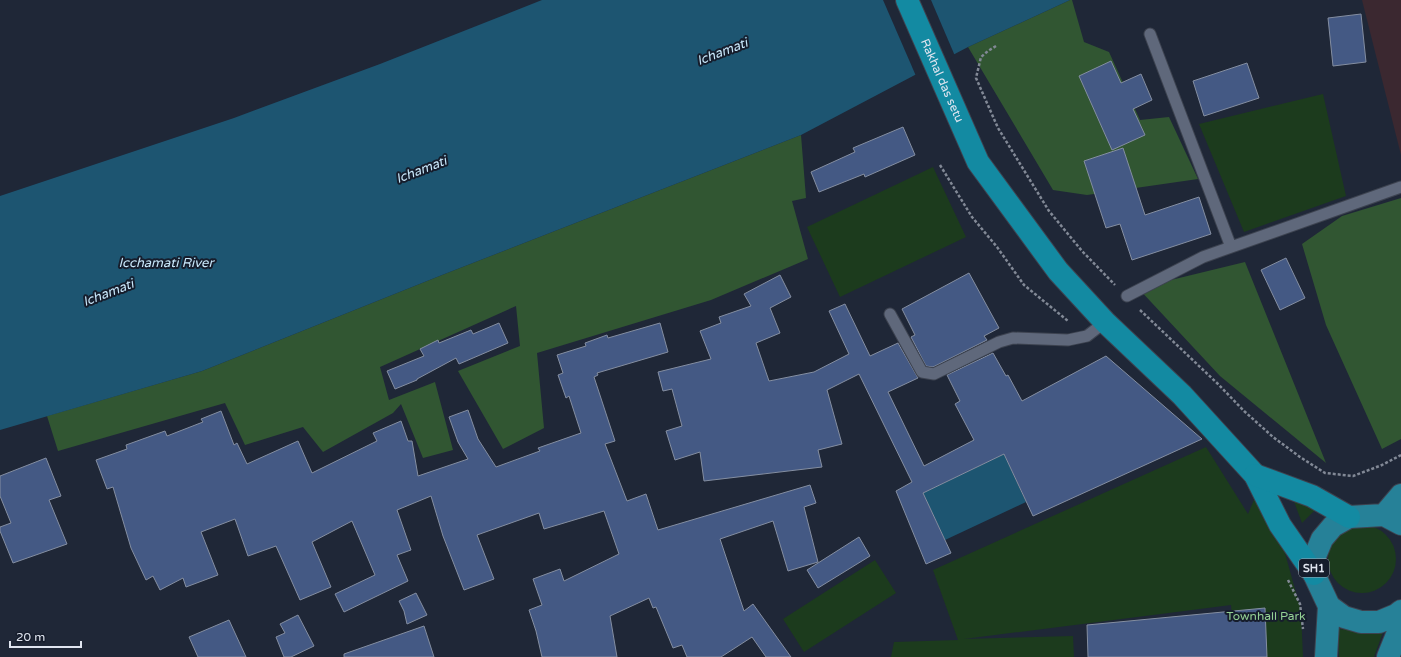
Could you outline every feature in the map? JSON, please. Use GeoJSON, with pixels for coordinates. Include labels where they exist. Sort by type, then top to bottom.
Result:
{"type":"FeatureCollection","features":[{"type":"Feature","properties":{"kind":"highway","name":"Rakhal das setu"},"geometry":{"type":"LineString","coordinates":[[907,0],[978,162],[1058,271],[1105,322],[1182,395],[1255,475]]}},
{"type":"Feature","properties":{"kind":"highway"},"geometry":{"type":"LineString","coordinates":[[1255,475],[1312,496],[1349,517]]}},
{"type":"Feature","properties":{"kind":"highway"},"geometry":{"type":"LineString","coordinates":[[1255,475],[1280,525],[1314,574]]}},
{"type":"Feature","properties":{"kind":"main road","name":"SH1"},"geometry":{"type":"LineString","coordinates":[[1326,657],[1329,606],[1314,574],[1315,556],[1322,539],[1333,526],[1349,517],[1392,520],[1401,495]]}},
{"type":"Feature","properties":{"kind":"main road","name":"SH1"},"geometry":{"type":"LineString","coordinates":[[1329,606],[1344,617],[1361,622],[1379,622],[1396,615],[1401,611]]}},
{"type":"Feature","properties":{"kind":"main road"},"geometry":{"type":"LineString","coordinates":[[1388,657],[1401,625]]}},
{"type":"Feature","properties":{"kind":"lane"},"geometry":{"type":"LineString","coordinates":[[1150,34],[1231,247]]}},
{"type":"Feature","properties":{"kind":"lane"},"geometry":{"type":"LineString","coordinates":[[1127,296],[1203,257],[1401,187]]}},
{"type":"Feature","properties":{"kind":"lane"},"geometry":{"type":"LineString","coordinates":[[890,314],[922,372],[934,374],[999,342],[1014,338],[1068,340],[1087,336],[1105,322]]}},
{"type":"Feature","properties":{"kind":"path"},"geometry":{"type":"LineString","coordinates":[[940,165],[972,217],[1024,285],[1087,336]]}},
{"type":"Feature","properties":{"kind":"path"},"geometry":{"type":"LineString","coordinates":[[1286,575],[1300,604],[1303,630]]}},
{"type":"Feature","properties":{"kind":"shaded area"},"geometry":{"type":"Polygon","coordinates":[[[1362,0],[1401,0],[1401,155],[1362,0]]]}},
{"type":"Feature","properties":{"kind":"green space"},"geometry":{"type":"Polygon","coordinates":[[[1072,0],[1084,42],[1109,52],[1140,120],[1169,117],[1198,179],[1087,195],[1053,190],[968,47],[1072,0]]]}},
{"type":"Feature","properties":{"kind":"green space"},"geometry":{"type":"Polygon","coordinates":[[[1323,94],[1346,196],[1244,232],[1199,124],[1323,94]]]}},
{"type":"Feature","properties":{"kind":"green space"},"geometry":{"type":"Polygon","coordinates":[[[801,135],[806,198],[792,201],[808,259],[711,300],[537,353],[544,428],[503,449],[458,371],[520,346],[516,306],[380,367],[389,400],[435,382],[453,450],[423,458],[401,404],[393,413],[323,452],[303,427],[245,445],[225,403],[58,451],[47,416],[202,371],[442,275],[801,135]]]}},
{"type":"Feature","properties":{"kind":"green space"},"geometry":{"type":"Polygon","coordinates":[[[933,167],[966,237],[840,297],[807,227],[933,167]]]}},
{"type":"Feature","properties":{"kind":"green space"},"geometry":{"type":"Polygon","coordinates":[[[1401,198],[1401,439],[1382,449],[1326,325],[1302,244],[1342,216],[1401,198]]]}},
{"type":"Feature","properties":{"kind":"green space"},"geometry":{"type":"Polygon","coordinates":[[[1245,262],[1326,463],[1220,376],[1138,288],[1245,262]]]}},
{"type":"Feature","properties":{"kind":"green space","name":"Townhall Park"},"geometry":{"type":"Polygon","coordinates":[[[1206,447],[1248,514],[1259,488],[1280,535],[1301,611],[1303,657],[1236,657],[1231,605],[964,639],[1073,636],[1074,657],[891,657],[894,642],[958,640],[933,570],[1206,447]]]}},
{"type":"Feature","properties":{"kind":"green space"},"geometry":{"type":"Polygon","coordinates":[[[1289,488],[1321,504],[1302,523],[1289,488]]]}},
{"type":"Feature","properties":{"kind":"green space"},"geometry":{"type":"Polygon","coordinates":[[[1362,525],[1375,528],[1386,535],[1393,546],[1396,559],[1393,572],[1386,583],[1375,590],[1362,593],[1349,590],[1338,583],[1331,572],[1328,559],[1331,546],[1338,535],[1349,528],[1362,525]]]}},
{"type":"Feature","properties":{"kind":"green space"},"geometry":{"type":"Polygon","coordinates":[[[875,560],[896,593],[804,652],[783,619],[875,560]]]}},
{"type":"Feature","properties":{"kind":"green space"},"geometry":{"type":"Polygon","coordinates":[[[1338,629],[1383,632],[1374,657],[1339,657],[1338,629]]]}},
{"type":"Feature","properties":{"kind":"water","name":"Icchamati River"},"geometry":{"type":"Polygon","coordinates":[[[542,0],[1070,0],[968,47],[801,135],[442,275],[202,371],[0,430],[0,196],[234,118],[380,64],[542,0]]]}},
{"type":"Feature","properties":{"kind":"water"},"geometry":{"type":"Polygon","coordinates":[[[1004,454],[1026,502],[945,540],[923,493],[1004,454]]]}},
{"type":"Feature","properties":{"kind":"pier"},"geometry":{"type":"Polygon","coordinates":[[[883,0],[931,0],[955,56],[916,76],[883,0]]]}},
{"type":"Feature","properties":{"kind":"building"},"geometry":{"type":"Polygon","coordinates":[[[1361,14],[1366,62],[1333,66],[1328,18],[1361,14]]]}},
{"type":"Feature","properties":{"kind":"building"},"geometry":{"type":"Polygon","coordinates":[[[1111,61],[1121,83],[1141,74],[1152,100],[1133,109],[1145,135],[1112,150],[1079,76],[1111,61]]]}},
{"type":"Feature","properties":{"kind":"building"},"geometry":{"type":"Polygon","coordinates":[[[1247,63],[1259,98],[1204,116],[1193,81],[1247,63]]]}},
{"type":"Feature","properties":{"kind":"building"},"geometry":{"type":"Polygon","coordinates":[[[903,127],[915,155],[865,177],[864,174],[819,192],[811,172],[855,152],[853,148],[903,127]]]}},
{"type":"Feature","properties":{"kind":"building"},"geometry":{"type":"Polygon","coordinates":[[[1123,148],[1145,215],[1199,197],[1211,234],[1132,260],[1120,224],[1106,228],[1084,161],[1123,148]]]}},
{"type":"Feature","properties":{"kind":"building"},"geometry":{"type":"Polygon","coordinates":[[[1286,258],[1305,298],[1280,310],[1261,270],[1286,258]]]}},
{"type":"Feature","properties":{"kind":"building"},"geometry":{"type":"Polygon","coordinates":[[[969,273],[999,328],[984,336],[987,340],[933,367],[926,366],[911,337],[915,335],[902,309],[969,273]]]}},
{"type":"Feature","properties":{"kind":"building"},"geometry":{"type":"Polygon","coordinates":[[[780,275],[791,297],[770,308],[780,333],[756,343],[769,381],[814,372],[849,354],[829,311],[845,304],[870,356],[898,343],[918,378],[888,392],[924,466],[974,440],[955,404],[960,401],[947,375],[993,353],[1006,376],[1008,375],[1022,401],[1106,356],[1202,439],[1033,516],[1004,454],[923,493],[951,553],[926,564],[896,491],[912,482],[859,374],[827,390],[842,444],[818,450],[822,467],[704,481],[700,452],[675,460],[666,431],[682,426],[672,389],[663,391],[658,372],[711,359],[700,331],[721,323],[719,317],[751,306],[744,294],[780,275]]]}},
{"type":"Feature","properties":{"kind":"building"},"geometry":{"type":"Polygon","coordinates":[[[499,323],[508,343],[459,364],[456,358],[417,380],[395,389],[387,371],[424,356],[420,349],[438,340],[439,343],[471,330],[473,334],[499,323]]]}},
{"type":"Feature","properties":{"kind":"building"},"geometry":{"type":"Polygon","coordinates":[[[660,323],[668,352],[597,373],[598,375],[594,377],[615,441],[605,444],[627,501],[646,494],[658,530],[810,485],[816,503],[804,507],[818,562],[788,571],[773,521],[720,539],[744,611],[753,604],[791,657],[766,657],[752,637],[721,657],[687,657],[682,645],[673,648],[656,607],[653,608],[649,598],[610,616],[617,657],[542,657],[529,610],[542,605],[533,579],[560,569],[564,581],[619,554],[604,511],[544,529],[539,513],[477,535],[494,579],[464,590],[443,536],[431,496],[397,510],[411,550],[397,555],[408,581],[344,612],[335,594],[375,575],[352,521],[312,542],[331,587],[300,600],[276,546],[248,556],[235,519],[201,532],[218,575],[186,587],[183,578],[160,590],[153,576],[146,580],[131,548],[113,487],[107,489],[96,460],[127,449],[126,445],[165,431],[167,436],[203,422],[201,419],[221,411],[234,445],[237,443],[247,464],[298,441],[312,473],[377,441],[373,433],[401,421],[408,441],[412,441],[418,476],[468,459],[458,442],[449,417],[468,410],[478,439],[496,467],[540,451],[538,448],[581,433],[569,396],[566,398],[558,375],[563,373],[557,355],[586,346],[585,343],[607,335],[608,338],[660,323]]]}},
{"type":"Feature","properties":{"kind":"building"},"geometry":{"type":"Polygon","coordinates":[[[46,458],[61,496],[49,500],[67,544],[13,563],[0,531],[0,527],[11,523],[0,496],[0,476],[46,458]]]}},
{"type":"Feature","properties":{"kind":"building"},"geometry":{"type":"Polygon","coordinates":[[[859,537],[870,556],[818,588],[807,570],[859,537]]]}},
{"type":"Feature","properties":{"kind":"building"},"geometry":{"type":"Polygon","coordinates":[[[416,593],[427,615],[407,624],[404,611],[399,601],[416,593]]]}},
{"type":"Feature","properties":{"kind":"building"},"geometry":{"type":"Polygon","coordinates":[[[1265,608],[1267,657],[1088,657],[1087,625],[1265,608]]]}},
{"type":"Feature","properties":{"kind":"building"},"geometry":{"type":"Polygon","coordinates":[[[298,615],[314,646],[291,657],[284,657],[276,637],[285,633],[280,624],[298,615]]]}},
{"type":"Feature","properties":{"kind":"building"},"geometry":{"type":"Polygon","coordinates":[[[229,620],[246,657],[198,657],[189,637],[229,620]]]}},
{"type":"Feature","properties":{"kind":"building"},"geometry":{"type":"Polygon","coordinates":[[[424,626],[434,657],[344,657],[344,654],[424,626]]]}},
{"type":"Feature","properties":{"kind":"water label","name":"Ichamati"},"geometry":{"type":"Point","coordinates":[722,51]}},
{"type":"Feature","properties":{"kind":"water label","name":"Ichamati"},"geometry":{"type":"Point","coordinates":[421,169]}},
{"type":"Feature","properties":{"kind":"water label","name":"Ichamati"},"geometry":{"type":"Point","coordinates":[108,292]}}]}
